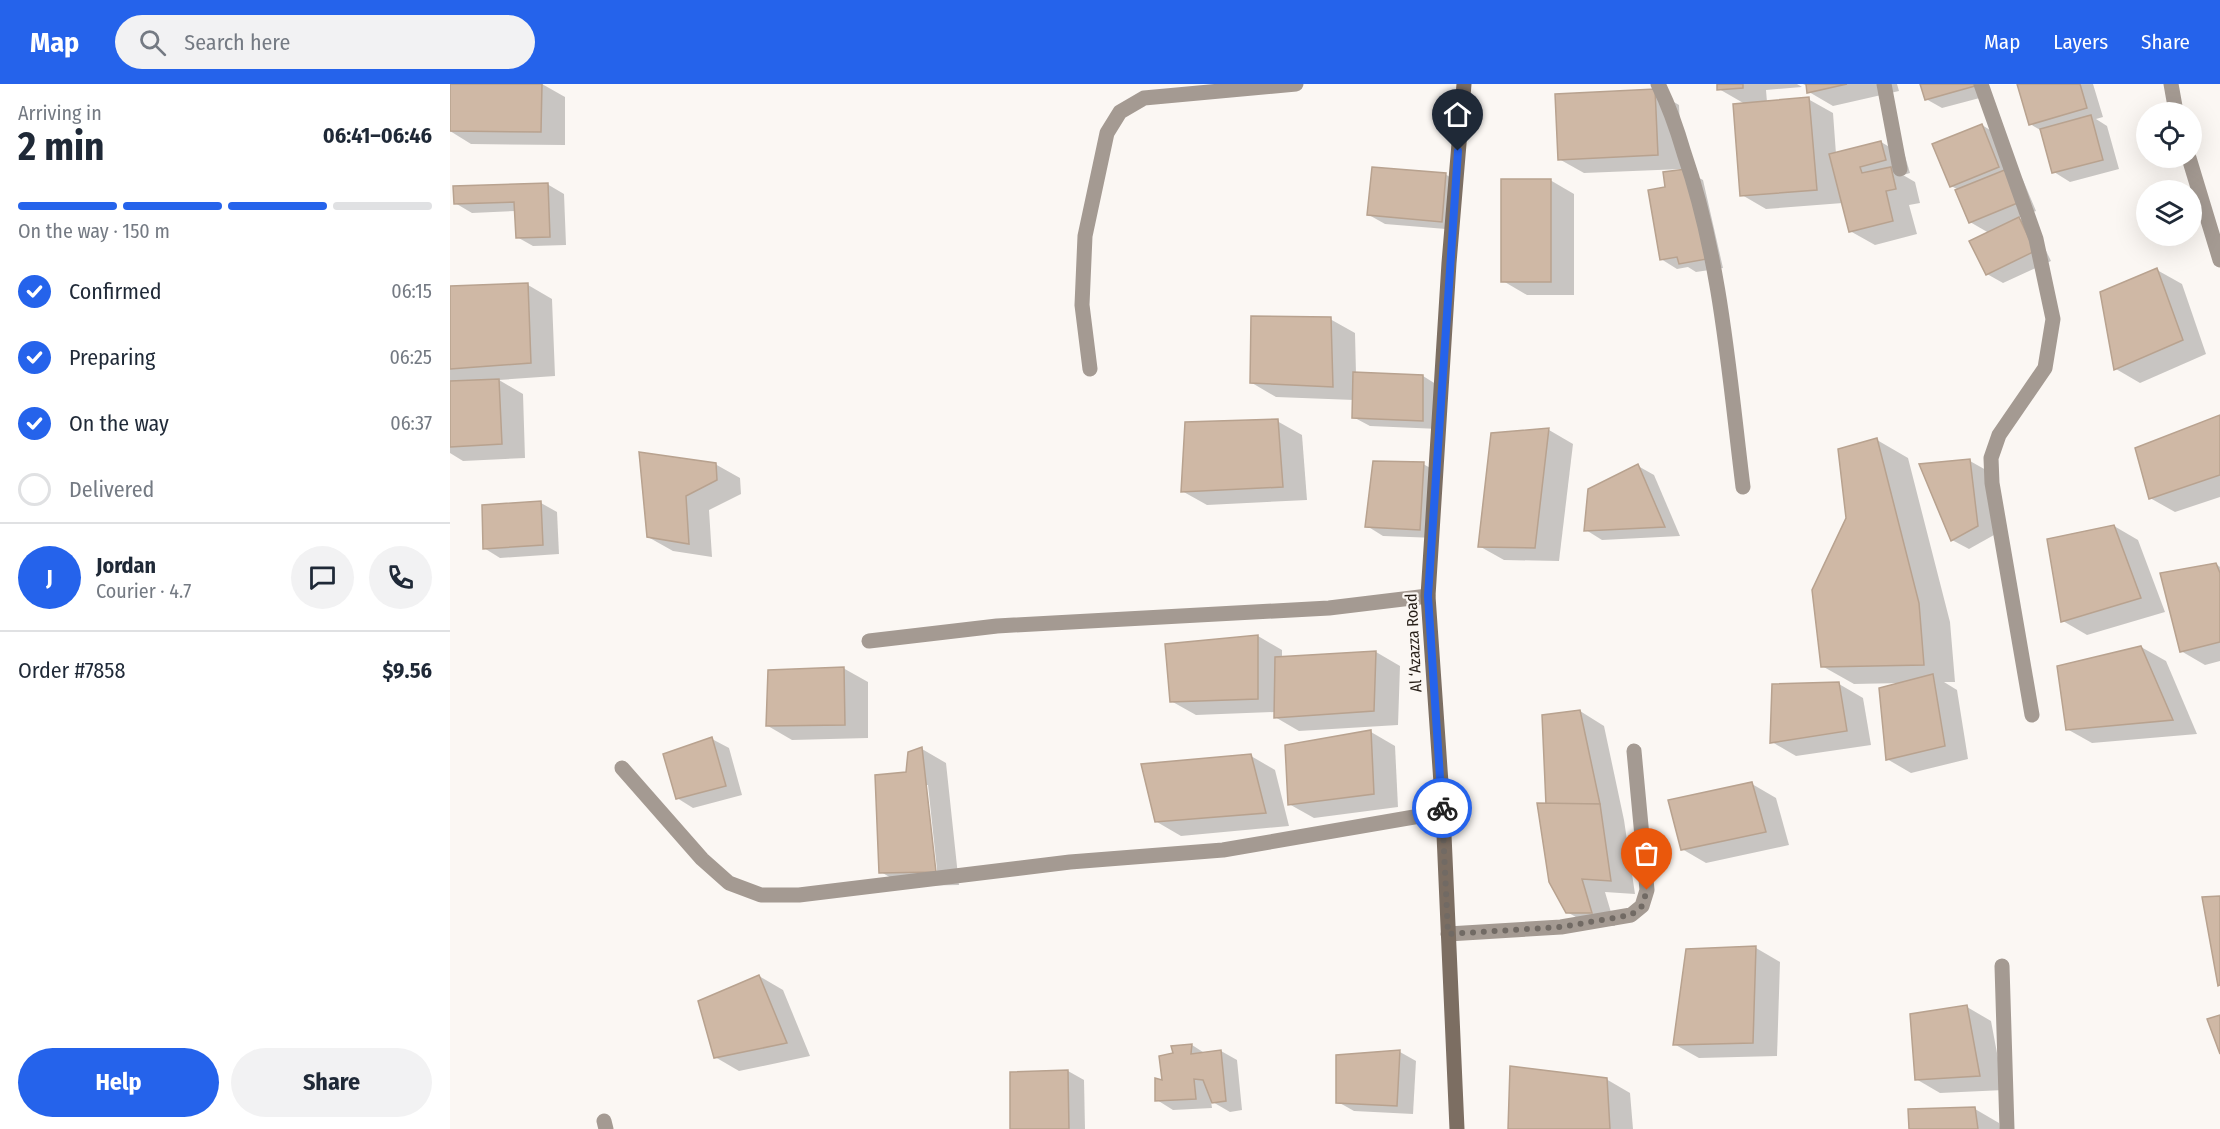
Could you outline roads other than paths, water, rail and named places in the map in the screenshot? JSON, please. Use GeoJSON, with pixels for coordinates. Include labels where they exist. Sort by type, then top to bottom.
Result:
{"type":"FeatureCollection","features":[{"type":"Feature","properties":{"kind":"street"},"geometry":{"type":"LineString","coordinates":[[1090,369],[1082,305],[1085,236],[1107,132],[1120,112],[1144,98],[1296,84]]}},
{"type":"Feature","properties":{"kind":"street","name":"Al ‘Azazza Road"},"geometry":{"type":"LineString","coordinates":[[1457,1129],[1443,812],[1428,596],[1449,263],[1464,84]]}},
{"type":"Feature","properties":{"kind":"street"},"geometry":{"type":"LineString","coordinates":[[1658,84],[1668,103],[1699,197],[1718,284],[1743,487]]}},
{"type":"Feature","properties":{"kind":"street"},"geometry":{"type":"LineString","coordinates":[[1884,84],[1900,169]]}},
{"type":"Feature","properties":{"kind":"street"},"geometry":{"type":"LineString","coordinates":[[1981,84],[2036,239],[2053,319],[2045,368],[1999,435],[1991,458],[1992,483],[2032,715]]}},
{"type":"Feature","properties":{"kind":"street"},"geometry":{"type":"LineString","coordinates":[[2170,84],[2174,102]]}},
{"type":"Feature","properties":{"kind":"street"},"geometry":{"type":"LineString","coordinates":[[2192,168],[2220,260]]}},
{"type":"Feature","properties":{"kind":"street"},"geometry":{"type":"LineString","coordinates":[[869,641],[997,626],[1294,610],[1428,596]]}},
{"type":"Feature","properties":{"kind":"street"},"geometry":{"type":"LineString","coordinates":[[1448,934],[1561,927],[1631,915],[1642,906],[1647,890],[1634,751]]}},
{"type":"Feature","properties":{"kind":"street"},"geometry":{"type":"LineString","coordinates":[[622,768],[702,859],[729,883],[761,895],[799,895],[1070,862],[1223,850],[1443,812]]}},
{"type":"Feature","properties":{"kind":"street"},"geometry":{"type":"LineString","coordinates":[[2002,966],[2007,1129]]}}]}
